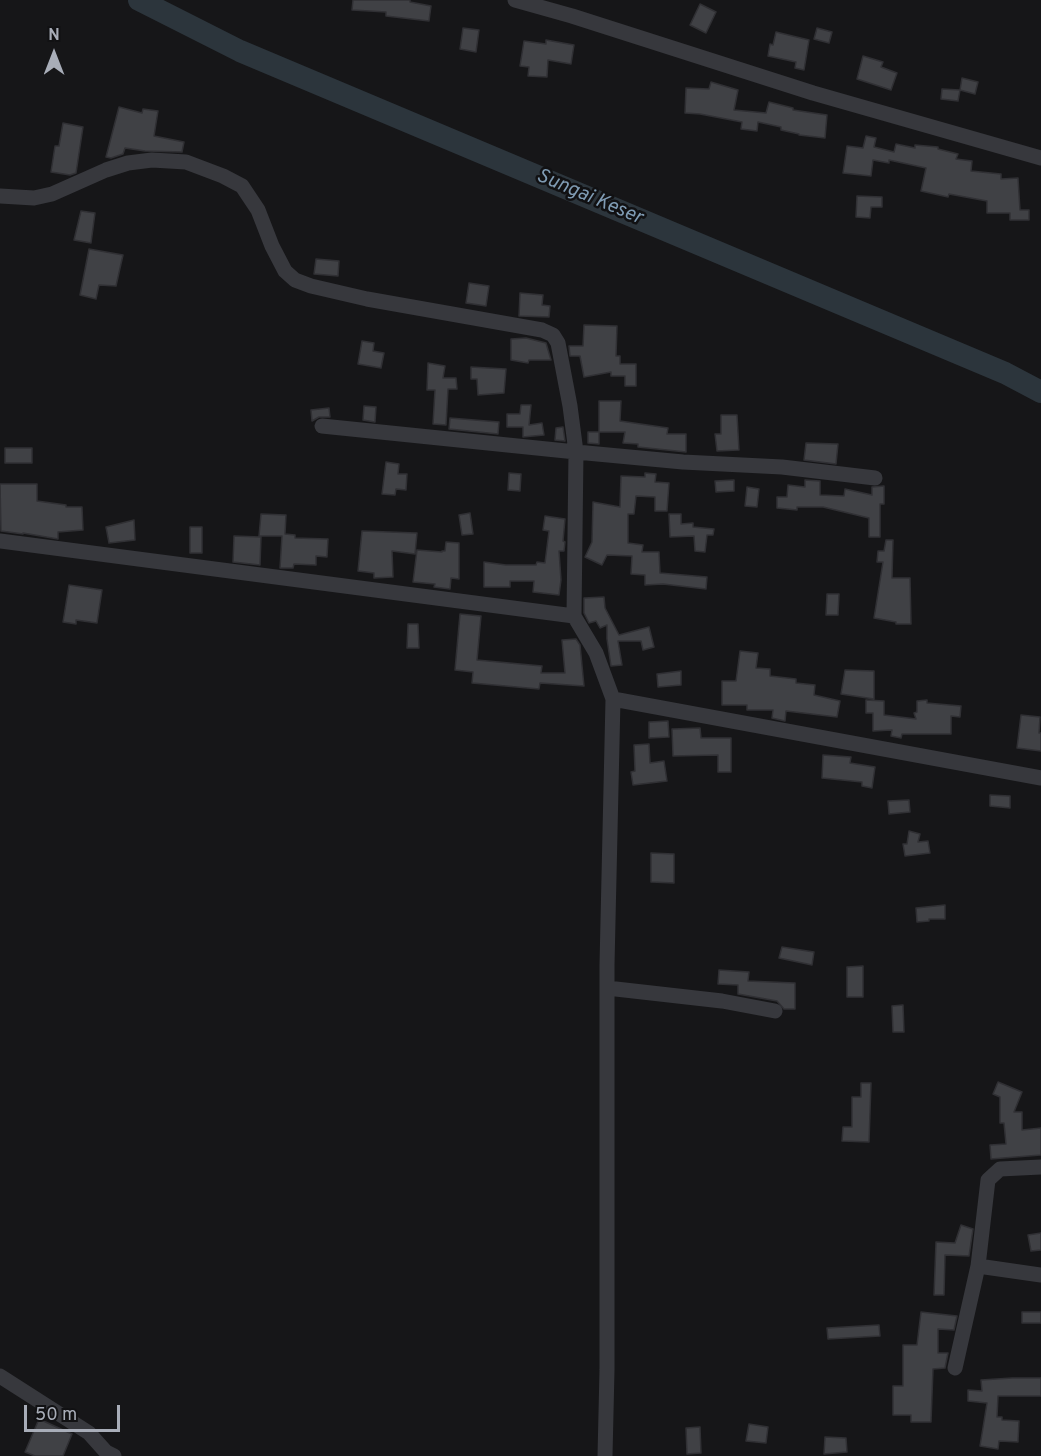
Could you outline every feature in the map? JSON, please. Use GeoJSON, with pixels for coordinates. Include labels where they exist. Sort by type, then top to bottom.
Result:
{"type":"FeatureCollection","features":[{"type":"Feature","properties":{"kind":"street"},"geometry":{"type":"LineString","coordinates":[[515,0],[541,3],[813,93],[1041,158]]}},
{"type":"Feature","properties":{"kind":"street"},"geometry":{"type":"LineString","coordinates":[[0,196],[34,198],[52,194],[106,170],[128,163],[152,160],[186,162],[242,186],[258,210],[285,271],[295,280],[367,299],[542,330],[553,335],[558,343],[576,452],[574,616],[596,653],[613,699],[607,988],[605,1456]]}},
{"type":"Feature","properties":{"kind":"street"},"geometry":{"type":"LineString","coordinates":[[322,426],[683,462],[782,467],[875,478]]}},
{"type":"Feature","properties":{"kind":"street"},"geometry":{"type":"LineString","coordinates":[[0,541],[574,616]]}},
{"type":"Feature","properties":{"kind":"street"},"geometry":{"type":"LineString","coordinates":[[613,699],[1041,778]]}},
{"type":"Feature","properties":{"kind":"street"},"geometry":{"type":"LineString","coordinates":[[607,988],[701,998],[775,1011]]}},
{"type":"Feature","properties":{"kind":"street"},"geometry":{"type":"LineString","coordinates":[[955,1368],[978,1266],[988,1180],[1000,1169],[1041,1167]]}},
{"type":"Feature","properties":{"kind":"street"},"geometry":{"type":"LineString","coordinates":[[978,1266],[1041,1275]]}},
{"type":"Feature","properties":{"kind":"street"},"geometry":{"type":"LineString","coordinates":[[0,1376],[89,1433],[106,1452],[114,1456]]}},
{"type":"Feature","properties":{"kind":"building"},"geometry":{"type":"Polygon","coordinates":[[[353,0],[410,0],[410,2],[431,6],[429,21],[386,16],[386,12],[352,10],[353,0]]]}},
{"type":"Feature","properties":{"kind":"building"},"geometry":{"type":"Polygon","coordinates":[[[700,4],[716,12],[706,33],[690,25],[700,4]]]}},
{"type":"Feature","properties":{"kind":"building"},"geometry":{"type":"Polygon","coordinates":[[[463,28],[479,30],[476,52],[460,49],[463,28]]]}},
{"type":"Feature","properties":{"kind":"building"},"geometry":{"type":"Polygon","coordinates":[[[817,28],[832,32],[829,43],[814,39],[817,28]]]}},
{"type":"Feature","properties":{"kind":"building"},"geometry":{"type":"Polygon","coordinates":[[[776,32],[809,40],[804,70],[795,68],[796,62],[768,56],[770,44],[773,45],[776,32]]]}},
{"type":"Feature","properties":{"kind":"building"},"geometry":{"type":"Polygon","coordinates":[[[546,40],[574,45],[571,64],[548,60],[547,77],[528,76],[529,67],[520,66],[524,41],[546,44],[546,40]]]}},
{"type":"Feature","properties":{"kind":"building"},"geometry":{"type":"Polygon","coordinates":[[[863,56],[883,62],[881,67],[897,73],[891,90],[857,79],[863,56]]]}},
{"type":"Feature","properties":{"kind":"building"},"geometry":{"type":"Polygon","coordinates":[[[962,78],[978,82],[975,94],[960,90],[962,78]]]}},
{"type":"Feature","properties":{"kind":"building"},"geometry":{"type":"Polygon","coordinates":[[[711,82],[738,90],[734,110],[766,113],[769,102],[793,108],[793,110],[827,115],[825,138],[799,135],[781,130],[781,127],[758,122],[757,131],[741,129],[742,122],[685,113],[686,88],[709,89],[711,82]]]}},
{"type":"Feature","properties":{"kind":"building"},"geometry":{"type":"Polygon","coordinates":[[[942,89],[960,90],[958,101],[941,99],[942,89]]]}},
{"type":"Feature","properties":{"kind":"building"},"geometry":{"type":"Polygon","coordinates":[[[119,107],[142,113],[143,109],[158,111],[154,136],[184,142],[182,152],[125,148],[123,154],[111,158],[106,157],[119,107]]]}},
{"type":"Feature","properties":{"kind":"building"},"geometry":{"type":"Polygon","coordinates":[[[63,123],[83,127],[76,173],[70,175],[51,172],[55,146],[59,146],[63,123]]]}},
{"type":"Feature","properties":{"kind":"building"},"geometry":{"type":"Polygon","coordinates":[[[866,136],[876,138],[874,147],[894,152],[896,144],[915,148],[915,145],[938,147],[938,149],[958,154],[956,159],[972,161],[971,171],[1001,174],[1001,179],[1018,178],[1020,210],[1029,210],[1029,220],[1010,220],[1010,213],[987,213],[987,201],[949,194],[948,197],[921,191],[926,168],[889,160],[889,163],[873,160],[871,176],[843,173],[847,146],[863,148],[866,136]]]}},
{"type":"Feature","properties":{"kind":"building"},"geometry":{"type":"Polygon","coordinates":[[[857,196],[882,197],[882,207],[871,207],[870,218],[856,217],[857,196]]]}},
{"type":"Feature","properties":{"kind":"building"},"geometry":{"type":"Polygon","coordinates":[[[81,211],[95,213],[91,243],[74,240],[81,211]]]}},
{"type":"Feature","properties":{"kind":"building"},"geometry":{"type":"Polygon","coordinates":[[[89,249],[123,255],[116,286],[99,285],[96,299],[80,295],[89,249]]]}},
{"type":"Feature","properties":{"kind":"building"},"geometry":{"type":"Polygon","coordinates":[[[316,259],[339,261],[338,276],[314,274],[316,259]]]}},
{"type":"Feature","properties":{"kind":"building"},"geometry":{"type":"Polygon","coordinates":[[[469,283],[489,286],[486,306],[466,303],[469,283]]]}},
{"type":"Feature","properties":{"kind":"building"},"geometry":{"type":"Polygon","coordinates":[[[520,293],[543,295],[542,305],[550,306],[549,317],[519,316],[520,293]]]}},
{"type":"Feature","properties":{"kind":"building"},"geometry":{"type":"Polygon","coordinates":[[[584,325],[617,326],[616,356],[620,356],[620,364],[636,364],[636,386],[625,386],[625,376],[611,376],[611,372],[584,377],[580,356],[570,356],[569,346],[583,346],[584,325]]]}},
{"type":"Feature","properties":{"kind":"building"},"geometry":{"type":"Polygon","coordinates":[[[526,338],[546,343],[551,360],[529,360],[528,363],[511,360],[511,339],[526,338]]]}},
{"type":"Feature","properties":{"kind":"building"},"geometry":{"type":"Polygon","coordinates":[[[362,341],[374,343],[373,351],[384,353],[381,368],[358,364],[362,341]]]}},
{"type":"Feature","properties":{"kind":"building"},"geometry":{"type":"Polygon","coordinates":[[[428,363],[445,366],[443,378],[456,378],[457,389],[448,389],[446,425],[433,424],[435,390],[427,390],[428,363]]]}},
{"type":"Feature","properties":{"kind":"building"},"geometry":{"type":"Polygon","coordinates":[[[471,367],[506,369],[504,393],[478,395],[477,379],[471,379],[471,367]]]}},
{"type":"Feature","properties":{"kind":"building"},"geometry":{"type":"Polygon","coordinates":[[[599,401],[621,401],[620,421],[668,428],[667,434],[686,434],[686,452],[638,447],[638,444],[623,443],[625,432],[599,432],[599,401]]]}},
{"type":"Feature","properties":{"kind":"building"},"geometry":{"type":"Polygon","coordinates":[[[521,405],[531,405],[529,425],[542,423],[544,435],[523,437],[523,427],[507,427],[507,414],[520,414],[521,405]]]}},
{"type":"Feature","properties":{"kind":"building"},"geometry":{"type":"Polygon","coordinates":[[[364,406],[376,407],[375,422],[363,420],[364,406]]]}},
{"type":"Feature","properties":{"kind":"building"},"geometry":{"type":"Polygon","coordinates":[[[329,408],[330,417],[319,417],[312,421],[311,410],[329,408]]]}},
{"type":"Feature","properties":{"kind":"building"},"geometry":{"type":"Polygon","coordinates":[[[721,415],[737,415],[739,450],[717,451],[715,434],[721,434],[721,415]]]}},
{"type":"Feature","properties":{"kind":"building"},"geometry":{"type":"Polygon","coordinates":[[[450,418],[499,422],[498,434],[449,429],[450,418]]]}},
{"type":"Feature","properties":{"kind":"building"},"geometry":{"type":"Polygon","coordinates":[[[563,427],[565,441],[555,440],[556,428],[563,427]]]}},
{"type":"Feature","properties":{"kind":"building"},"geometry":{"type":"Polygon","coordinates":[[[588,432],[599,432],[599,444],[588,443],[588,432]]]}},
{"type":"Feature","properties":{"kind":"building"},"geometry":{"type":"Polygon","coordinates":[[[806,443],[838,444],[836,464],[804,460],[806,443]]]}},
{"type":"Feature","properties":{"kind":"building"},"geometry":{"type":"Polygon","coordinates":[[[5,448],[32,448],[32,463],[5,463],[5,448]]]}},
{"type":"Feature","properties":{"kind":"building"},"geometry":{"type":"Polygon","coordinates":[[[386,462],[399,464],[398,474],[407,474],[406,490],[396,489],[395,495],[382,494],[386,462]]]}},
{"type":"Feature","properties":{"kind":"building"},"geometry":{"type":"Polygon","coordinates":[[[509,473],[521,474],[520,491],[508,490],[509,473]]]}},
{"type":"Feature","properties":{"kind":"building"},"geometry":{"type":"Polygon","coordinates":[[[645,473],[656,474],[655,482],[669,483],[667,511],[655,511],[655,497],[636,496],[634,514],[628,514],[628,543],[643,545],[642,552],[659,552],[660,573],[707,577],[706,589],[663,584],[645,585],[645,575],[631,574],[632,556],[607,555],[602,565],[585,557],[592,542],[593,502],[620,507],[621,476],[645,477],[645,473]]]}},
{"type":"Feature","properties":{"kind":"building"},"geometry":{"type":"Polygon","coordinates":[[[734,480],[734,491],[716,492],[715,481],[734,480]]]}},
{"type":"Feature","properties":{"kind":"building"},"geometry":{"type":"Polygon","coordinates":[[[805,480],[820,481],[820,495],[844,496],[845,489],[872,495],[872,487],[884,486],[884,504],[880,504],[880,537],[869,537],[869,518],[823,507],[797,507],[797,510],[777,508],[777,497],[787,497],[788,485],[805,487],[805,480]]]}},
{"type":"Feature","properties":{"kind":"building"},"geometry":{"type":"Polygon","coordinates":[[[0,484],[37,484],[37,501],[66,505],[66,507],[82,507],[83,530],[58,532],[58,539],[1,531],[0,484]]]}},
{"type":"Feature","properties":{"kind":"building"},"geometry":{"type":"Polygon","coordinates":[[[747,487],[759,489],[757,507],[745,506],[747,487]]]}},
{"type":"Feature","properties":{"kind":"building"},"geometry":{"type":"Polygon","coordinates":[[[470,513],[473,534],[462,535],[459,515],[470,513]]]}},
{"type":"Feature","properties":{"kind":"building"},"geometry":{"type":"Polygon","coordinates":[[[261,514],[286,515],[285,534],[295,535],[295,538],[328,539],[327,557],[316,556],[316,565],[294,564],[293,568],[280,568],[282,536],[259,536],[261,514]]]}},
{"type":"Feature","properties":{"kind":"building"},"geometry":{"type":"Polygon","coordinates":[[[669,514],[681,514],[681,524],[693,523],[693,527],[714,529],[713,535],[707,535],[705,552],[695,551],[694,536],[670,537],[669,514]]]}},
{"type":"Feature","properties":{"kind":"building"},"geometry":{"type":"Polygon","coordinates":[[[545,516],[565,519],[564,551],[559,551],[561,580],[559,595],[533,592],[534,581],[510,581],[510,587],[484,587],[484,562],[506,565],[545,563],[549,531],[543,530],[545,516]]]}},
{"type":"Feature","properties":{"kind":"building"},"geometry":{"type":"Polygon","coordinates":[[[134,520],[135,540],[109,543],[106,527],[134,520]]]}},
{"type":"Feature","properties":{"kind":"building"},"geometry":{"type":"Polygon","coordinates":[[[190,527],[202,527],[202,553],[190,553],[190,527]]]}},
{"type":"Feature","properties":{"kind":"building"},"geometry":{"type":"Polygon","coordinates":[[[362,531],[417,533],[415,554],[392,551],[393,577],[374,578],[374,573],[358,571],[362,531]]]}},
{"type":"Feature","properties":{"kind":"building"},"geometry":{"type":"Polygon","coordinates":[[[234,536],[261,537],[260,565],[233,562],[234,536]]]}},
{"type":"Feature","properties":{"kind":"building"},"geometry":{"type":"Polygon","coordinates":[[[886,540],[893,540],[892,578],[910,578],[911,624],[896,624],[896,622],[874,618],[883,562],[877,562],[878,551],[884,551],[886,540]]]}},
{"type":"Feature","properties":{"kind":"building"},"geometry":{"type":"Polygon","coordinates":[[[446,542],[459,543],[459,579],[451,578],[450,589],[434,587],[435,584],[413,582],[417,550],[442,552],[445,551],[446,542]]]}},
{"type":"Feature","properties":{"kind":"building"},"geometry":{"type":"Polygon","coordinates":[[[69,585],[102,590],[97,623],[76,620],[76,624],[63,622],[69,585]]]}},
{"type":"Feature","properties":{"kind":"building"},"geometry":{"type":"Polygon","coordinates":[[[827,594],[839,594],[838,615],[826,615],[827,594]]]}},
{"type":"Feature","properties":{"kind":"building"},"geometry":{"type":"Polygon","coordinates":[[[604,597],[605,608],[619,635],[649,627],[654,647],[643,650],[641,641],[618,641],[622,665],[611,666],[607,625],[600,628],[596,621],[589,623],[584,613],[584,598],[604,597]]]}},
{"type":"Feature","properties":{"kind":"building"},"geometry":{"type":"Polygon","coordinates":[[[460,614],[481,616],[477,660],[542,666],[541,673],[565,673],[562,640],[576,639],[580,645],[584,686],[540,683],[539,689],[472,683],[473,672],[455,670],[460,614]]]}},
{"type":"Feature","properties":{"kind":"building"},"geometry":{"type":"Polygon","coordinates":[[[408,624],[418,624],[419,648],[407,648],[408,624]]]}},
{"type":"Feature","properties":{"kind":"building"},"geometry":{"type":"Polygon","coordinates":[[[740,651],[758,653],[756,668],[770,669],[770,676],[796,679],[796,683],[815,685],[814,695],[840,701],[837,717],[786,711],[785,721],[772,718],[773,710],[747,710],[747,705],[722,705],[722,681],[736,681],[740,651]]]}},
{"type":"Feature","properties":{"kind":"building"},"geometry":{"type":"Polygon","coordinates":[[[845,670],[874,671],[874,699],[841,694],[845,670]]]}},
{"type":"Feature","properties":{"kind":"building"},"geometry":{"type":"Polygon","coordinates":[[[681,671],[681,685],[658,687],[657,674],[681,671]]]}},
{"type":"Feature","properties":{"kind":"building"},"geometry":{"type":"Polygon","coordinates":[[[866,700],[884,701],[884,715],[916,719],[914,713],[917,712],[917,701],[927,700],[927,703],[961,706],[960,717],[951,716],[951,734],[902,734],[901,738],[891,736],[892,730],[873,731],[873,713],[866,713],[866,700]]]}},
{"type":"Feature","properties":{"kind":"building"},"geometry":{"type":"Polygon","coordinates":[[[1021,715],[1040,717],[1041,751],[1017,748],[1021,715]]]}},
{"type":"Feature","properties":{"kind":"building"},"geometry":{"type":"Polygon","coordinates":[[[668,721],[669,737],[649,738],[649,722],[668,721]]]}},
{"type":"Feature","properties":{"kind":"building"},"geometry":{"type":"Polygon","coordinates":[[[700,728],[701,738],[731,738],[731,772],[718,772],[718,755],[673,756],[672,729],[700,728]]]}},
{"type":"Feature","properties":{"kind":"building"},"geometry":{"type":"Polygon","coordinates":[[[649,744],[650,763],[664,761],[667,781],[633,785],[631,772],[635,771],[634,745],[649,744]]]}},
{"type":"Feature","properties":{"kind":"building"},"geometry":{"type":"Polygon","coordinates":[[[823,755],[851,757],[850,763],[875,767],[872,788],[862,786],[862,782],[822,778],[823,755]]]}},
{"type":"Feature","properties":{"kind":"building"},"geometry":{"type":"Polygon","coordinates":[[[990,795],[1010,796],[1010,808],[990,806],[990,795]]]}},
{"type":"Feature","properties":{"kind":"building"},"geometry":{"type":"Polygon","coordinates":[[[909,800],[910,812],[889,814],[888,801],[909,800]]]}},
{"type":"Feature","properties":{"kind":"building"},"geometry":{"type":"Polygon","coordinates":[[[909,831],[920,834],[918,842],[928,841],[930,853],[905,856],[903,844],[907,844],[909,831]]]}},
{"type":"Feature","properties":{"kind":"building"},"geometry":{"type":"Polygon","coordinates":[[[651,853],[674,854],[674,883],[651,882],[651,853]]]}},
{"type":"Feature","properties":{"kind":"building"},"geometry":{"type":"Polygon","coordinates":[[[945,905],[945,919],[917,922],[916,908],[945,905]]]}},
{"type":"Feature","properties":{"kind":"building"},"geometry":{"type":"Polygon","coordinates":[[[782,947],[814,952],[812,965],[779,958],[782,947]]]}},
{"type":"Feature","properties":{"kind":"building"},"geometry":{"type":"Polygon","coordinates":[[[863,966],[863,997],[847,997],[847,967],[863,966]]]}},
{"type":"Feature","properties":{"kind":"building"},"geometry":{"type":"Polygon","coordinates":[[[719,970],[749,972],[748,981],[795,983],[795,1009],[784,1009],[777,1001],[738,994],[738,985],[718,984],[719,970]]]}},
{"type":"Feature","properties":{"kind":"building"},"geometry":{"type":"Polygon","coordinates":[[[903,1005],[904,1032],[893,1032],[892,1006],[903,1005]]]}},
{"type":"Feature","properties":{"kind":"building"},"geometry":{"type":"Polygon","coordinates":[[[998,1082],[1022,1092],[1014,1112],[1022,1112],[1022,1130],[1041,1128],[1041,1155],[991,1159],[990,1145],[1006,1144],[1004,1123],[1000,1123],[1000,1097],[993,1094],[998,1082]]]}},
{"type":"Feature","properties":{"kind":"building"},"geometry":{"type":"Polygon","coordinates":[[[861,1083],[871,1083],[869,1142],[842,1141],[843,1127],[852,1127],[852,1097],[861,1097],[861,1083]]]}},
{"type":"Feature","properties":{"kind":"building"},"geometry":{"type":"Polygon","coordinates":[[[961,1225],[973,1229],[969,1256],[945,1255],[944,1295],[934,1295],[936,1242],[955,1243],[961,1225]]]}},
{"type":"Feature","properties":{"kind":"building"},"geometry":{"type":"Polygon","coordinates":[[[1041,1233],[1041,1250],[1031,1251],[1028,1235],[1041,1233]]]}},
{"type":"Feature","properties":{"kind":"building"},"geometry":{"type":"Polygon","coordinates":[[[921,1312],[957,1316],[954,1330],[938,1329],[938,1353],[948,1353],[945,1368],[933,1369],[931,1422],[911,1422],[911,1415],[893,1415],[893,1386],[903,1386],[903,1345],[917,1345],[921,1312]]]}},
{"type":"Feature","properties":{"kind":"building"},"geometry":{"type":"Polygon","coordinates":[[[1022,1312],[1041,1312],[1041,1323],[1022,1323],[1022,1312]]]}},
{"type":"Feature","properties":{"kind":"building"},"geometry":{"type":"Polygon","coordinates":[[[879,1325],[880,1336],[828,1339],[827,1328],[879,1325]]]}},
{"type":"Feature","properties":{"kind":"building"},"geometry":{"type":"Polygon","coordinates":[[[1041,1378],[1041,1396],[998,1396],[997,1417],[1002,1417],[1002,1420],[1019,1421],[1018,1442],[999,1441],[998,1449],[980,1446],[987,1403],[968,1401],[968,1390],[982,1391],[981,1380],[1041,1378]]]}},
{"type":"Feature","properties":{"kind":"building"},"geometry":{"type":"Polygon","coordinates":[[[39,1419],[72,1434],[63,1456],[35,1456],[25,1452],[39,1419]]]}},
{"type":"Feature","properties":{"kind":"building"},"geometry":{"type":"Polygon","coordinates":[[[749,1424],[768,1427],[766,1443],[746,1441],[749,1424]]]}},
{"type":"Feature","properties":{"kind":"building"},"geometry":{"type":"Polygon","coordinates":[[[700,1427],[701,1453],[687,1454],[686,1428],[700,1427]]]}},
{"type":"Feature","properties":{"kind":"building"},"geometry":{"type":"Polygon","coordinates":[[[825,1437],[846,1438],[847,1452],[824,1454],[825,1437]]]}},
{"type":"Feature","properties":{"kind":"waterway","name":"Sungai Keser"},"geometry":{"type":"LineString","coordinates":[[139,0],[240,51],[1005,373],[1041,392]]}}]}
